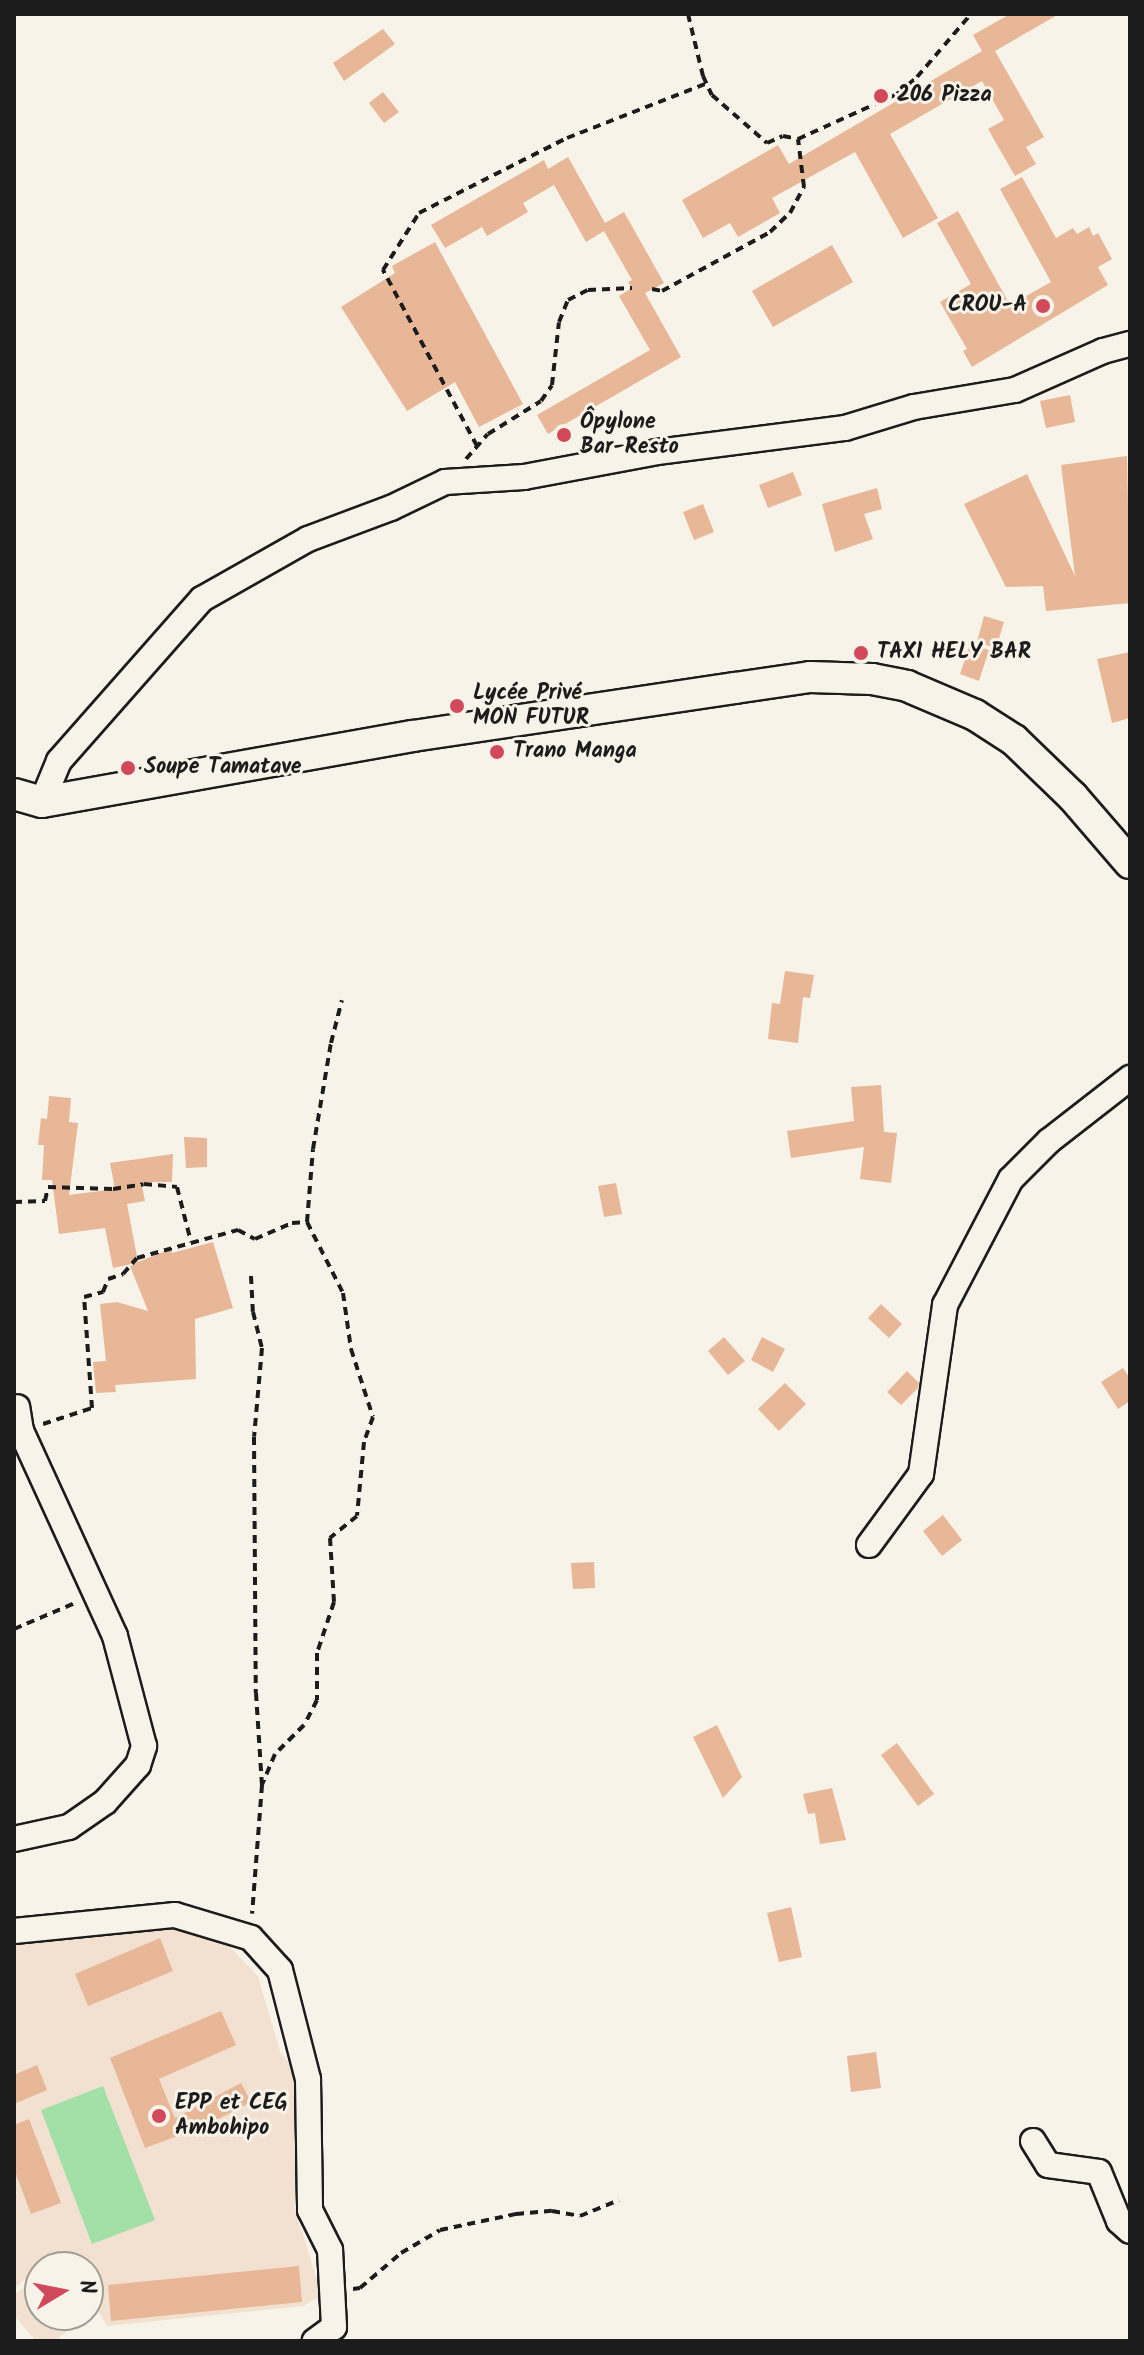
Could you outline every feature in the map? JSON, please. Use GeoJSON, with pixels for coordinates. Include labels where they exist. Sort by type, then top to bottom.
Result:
{"type":"FeatureCollection","features":[{"type":"Feature","properties":{"kind":"street"},"geometry":{"type":"LineString","coordinates":[[28,798],[202,599],[308,539],[391,508],[445,482],[524,477],[657,452],[845,428],[914,407],[1015,390],[1103,351],[1130,344]]}},
{"type":"Feature","properties":{"kind":"street"},"geometry":{"type":"LineString","coordinates":[[28,798],[810,677],[872,679],[907,686],[975,715],[1014,740],[1073,797],[1130,863]]}},
{"type":"Feature","properties":{"kind":"street"},"geometry":{"type":"LineString","coordinates":[[869,1545],[921,1474],[945,1305],[1011,1179],[1049,1141],[1130,1078]]}},
{"type":"Feature","properties":{"kind":"street"},"geometry":{"type":"LineString","coordinates":[[14,1839],[69,1827],[105,1802],[138,1765],[144,1746],[115,1636],[19,1419]]}},
{"type":"Feature","properties":{"kind":"street"},"geometry":{"type":"LineString","coordinates":[[14,1931],[175,1915],[251,1938],[280,1970],[308,2079],[310,2210],[330,2250],[330,2336]]}},
{"type":"Feature","properties":{"kind":"street"},"geometry":{"type":"LineString","coordinates":[[1033,2141],[1048,2165],[1099,2172],[1119,2221],[1130,2231]]}},
{"type":"Feature","properties":{"kind":"path"},"geometry":{"type":"LineString","coordinates":[[688,14],[712,95],[767,143],[783,136],[798,139],[897,94],[917,77],[971,14]]}},
{"type":"Feature","properties":{"kind":"path"},"geometry":{"type":"LineString","coordinates":[[477,446],[383,270],[419,213],[567,138],[707,83]]}},
{"type":"Feature","properties":{"kind":"path"},"geometry":{"type":"LineString","coordinates":[[652,289],[662,291],[770,232],[790,213],[804,187],[798,139]]}},
{"type":"Feature","properties":{"kind":"path"},"geometry":{"type":"LineString","coordinates":[[445,482],[488,434],[541,401],[552,385],[559,322],[568,300],[588,290],[632,288]]}},
{"type":"Feature","properties":{"kind":"path"},"geometry":{"type":"LineString","coordinates":[[262,1785],[275,1754],[304,1725],[317,1700],[317,1653],[334,1602],[330,1538],[357,1516],[364,1442],[373,1417],[351,1349],[343,1293],[307,1222],[313,1149],[331,1043],[342,1000]]}},
{"type":"Feature","properties":{"kind":"path"},"geometry":{"type":"LineString","coordinates":[[14,1202],[45,1201],[48,1187],[113,1189],[144,1184],[177,1187],[191,1242]]}},
{"type":"Feature","properties":{"kind":"path"},"geometry":{"type":"LineString","coordinates":[[19,1419],[92,1408],[84,1297],[103,1292],[108,1279],[123,1274],[137,1258],[191,1242],[220,1238],[238,1230],[255,1239],[292,1223],[307,1222]]}},
{"type":"Feature","properties":{"kind":"path"},"geometry":{"type":"LineString","coordinates":[[251,1276],[253,1312],[262,1348],[254,1466],[256,1693],[262,1785],[254,1856],[251,1938]]}},
{"type":"Feature","properties":{"kind":"path"},"geometry":{"type":"LineString","coordinates":[[14,1629],[95,1594]]}},
{"type":"Feature","properties":{"kind":"path"},"geometry":{"type":"LineString","coordinates":[[330,2250],[346,2284],[352,2289],[360,2288],[401,2253],[440,2230],[516,2214],[552,2211],[580,2216],[619,2200]]}},
{"type":"Feature","properties":{"kind":"shaded area","name":"EPP et CEG Ambohipo"},"geometry":{"type":"Polygon","coordinates":[[[175,1922],[221,1938],[258,1976],[280,2052],[302,2078],[305,2154],[294,2207],[322,2295],[303,2306],[107,2326],[104,2321],[104,2251],[24,2251],[24,2280],[14,2288],[14,1939],[175,1922]]]}},
{"type":"Feature","properties":{"kind":"shaded area"},"geometry":{"type":"Polygon","coordinates":[[[24,2288],[24,2327],[14,2315],[14,2294],[24,2288]]]}},
{"type":"Feature","properties":{"kind":"shaded area"},"geometry":{"type":"Polygon","coordinates":[[[28,2331],[67,2331],[56,2341],[36,2341],[28,2331]]]}},
{"type":"Feature","properties":{"kind":"green space"},"geometry":{"type":"Polygon","coordinates":[[[103,2086],[155,2220],[92,2244],[41,2110],[103,2086]]]}},
{"type":"Feature","properties":{"kind":"building"},"geometry":{"type":"Polygon","coordinates":[[[1010,14],[1059,14],[995,51],[1044,137],[1026,147],[1036,164],[1015,176],[988,129],[1004,120],[982,81],[890,134],[938,218],[903,238],[855,152],[772,198],[780,213],[738,237],[730,223],[703,238],[682,200],[778,145],[789,164],[982,51],[973,35],[1010,14]]]}},
{"type":"Feature","properties":{"kind":"building"},"geometry":{"type":"Polygon","coordinates":[[[383,29],[395,44],[344,81],[333,63],[383,29]]]}},
{"type":"Feature","properties":{"kind":"building"},"geometry":{"type":"Polygon","coordinates":[[[383,92],[399,112],[384,123],[369,103],[383,92]]]}},
{"type":"Feature","properties":{"kind":"building"},"geometry":{"type":"Polygon","coordinates":[[[568,157],[605,223],[624,212],[664,283],[645,293],[681,357],[548,434],[537,415],[650,350],[619,296],[632,288],[628,282],[632,280],[604,231],[586,242],[554,185],[523,203],[528,212],[487,236],[482,227],[445,248],[431,225],[544,160],[548,169],[568,157]]]}},
{"type":"Feature","properties":{"kind":"building"},"geometry":{"type":"Polygon","coordinates":[[[1022,177],[1056,238],[1073,228],[1077,234],[1089,227],[1093,236],[1098,233],[1112,259],[1098,267],[1108,285],[972,367],[963,351],[967,349],[940,302],[971,284],[937,223],[958,211],[1010,305],[1051,282],[1000,189],[1022,177]]]}},
{"type":"Feature","properties":{"kind":"building"},"geometry":{"type":"Polygon","coordinates":[[[435,242],[523,404],[479,427],[455,382],[407,411],[341,307],[395,273],[392,266],[435,242]]]}},
{"type":"Feature","properties":{"kind":"building"},"geometry":{"type":"Polygon","coordinates":[[[832,245],[853,282],[773,327],[752,291],[832,245]]]}},
{"type":"Feature","properties":{"kind":"building"},"geometry":{"type":"Polygon","coordinates":[[[1070,395],[1075,422],[1046,428],[1040,401],[1070,395]]]}},
{"type":"Feature","properties":{"kind":"building"},"geometry":{"type":"Polygon","coordinates":[[[1127,456],[1130,603],[1046,611],[1043,586],[1006,587],[964,504],[1027,474],[1075,576],[1061,465],[1127,456]]]}},
{"type":"Feature","properties":{"kind":"building"},"geometry":{"type":"Polygon","coordinates":[[[793,472],[802,495],[768,508],[759,485],[793,472]]]}},
{"type":"Feature","properties":{"kind":"building"},"geometry":{"type":"Polygon","coordinates":[[[877,488],[882,509],[864,514],[873,539],[835,552],[822,504],[877,488]]]}},
{"type":"Feature","properties":{"kind":"building"},"geometry":{"type":"Polygon","coordinates":[[[703,504],[714,532],[694,540],[683,512],[703,504]]]}},
{"type":"Feature","properties":{"kind":"building"},"geometry":{"type":"Polygon","coordinates":[[[984,616],[1004,622],[996,648],[977,642],[984,616]]]}},
{"type":"Feature","properties":{"kind":"building"},"geometry":{"type":"Polygon","coordinates":[[[970,644],[989,650],[979,681],[960,674],[970,644]]]}},
{"type":"Feature","properties":{"kind":"building"},"geometry":{"type":"Polygon","coordinates":[[[1130,652],[1130,718],[1112,723],[1097,659],[1130,652]]]}},
{"type":"Feature","properties":{"kind":"building"},"geometry":{"type":"Polygon","coordinates":[[[785,971],[814,975],[810,998],[803,997],[798,1043],[768,1039],[772,1003],[780,1004],[785,971]]]}},
{"type":"Feature","properties":{"kind":"building"},"geometry":{"type":"Polygon","coordinates":[[[881,1085],[884,1132],[897,1133],[891,1183],[860,1179],[864,1147],[791,1158],[787,1131],[854,1121],[851,1087],[881,1085]]]}},
{"type":"Feature","properties":{"kind":"building"},"geometry":{"type":"Polygon","coordinates":[[[49,1096],[71,1098],[69,1122],[78,1123],[69,1195],[115,1189],[110,1163],[173,1154],[172,1182],[141,1182],[145,1201],[127,1204],[138,1262],[171,1249],[172,1253],[213,1242],[233,1308],[195,1319],[196,1379],[115,1385],[116,1392],[96,1393],[93,1362],[106,1361],[100,1304],[117,1302],[148,1311],[130,1266],[136,1263],[113,1268],[105,1228],[59,1234],[52,1180],[42,1180],[44,1145],[38,1145],[41,1118],[47,1119],[49,1096]]]}},
{"type":"Feature","properties":{"kind":"building"},"geometry":{"type":"Polygon","coordinates":[[[184,1137],[207,1138],[207,1167],[186,1168],[184,1137]]]}},
{"type":"Feature","properties":{"kind":"building"},"geometry":{"type":"Polygon","coordinates":[[[616,1183],[622,1214],[604,1217],[598,1186],[616,1183]]]}},
{"type":"Feature","properties":{"kind":"building"},"geometry":{"type":"Polygon","coordinates":[[[881,1304],[902,1324],[889,1338],[868,1318],[881,1304]]]}},
{"type":"Feature","properties":{"kind":"building"},"geometry":{"type":"Polygon","coordinates":[[[724,1337],[745,1361],[728,1375],[708,1351],[724,1337]]]}},
{"type":"Feature","properties":{"kind":"building"},"geometry":{"type":"Polygon","coordinates":[[[762,1337],[785,1349],[773,1372],[751,1360],[762,1337]]]}},
{"type":"Feature","properties":{"kind":"building"},"geometry":{"type":"Polygon","coordinates":[[[1123,1368],[1130,1379],[1130,1401],[1118,1409],[1101,1382],[1123,1368]]]}},
{"type":"Feature","properties":{"kind":"building"},"geometry":{"type":"Polygon","coordinates":[[[907,1371],[919,1383],[901,1405],[887,1392],[907,1371]]]}},
{"type":"Feature","properties":{"kind":"building"},"geometry":{"type":"Polygon","coordinates":[[[785,1383],[806,1404],[779,1431],[758,1409],[785,1383]]]}},
{"type":"Feature","properties":{"kind":"building"},"geometry":{"type":"Polygon","coordinates":[[[943,1515],[962,1540],[942,1556],[923,1531],[943,1515]]]}},
{"type":"Feature","properties":{"kind":"building"},"geometry":{"type":"Polygon","coordinates":[[[594,1562],[595,1588],[573,1589],[571,1563],[594,1562]]]}},
{"type":"Feature","properties":{"kind":"building"},"geometry":{"type":"Polygon","coordinates":[[[717,1725],[742,1777],[723,1798],[693,1737],[717,1725]]]}},
{"type":"Feature","properties":{"kind":"building"},"geometry":{"type":"Polygon","coordinates":[[[897,1743],[934,1794],[918,1806],[881,1755],[897,1743]]]}},
{"type":"Feature","properties":{"kind":"building"},"geometry":{"type":"Polygon","coordinates":[[[832,1788],[846,1840],[820,1844],[815,1813],[808,1814],[803,1794],[832,1788]]]}},
{"type":"Feature","properties":{"kind":"building"},"geometry":{"type":"Polygon","coordinates":[[[791,1907],[802,1957],[779,1962],[767,1913],[791,1907]]]}},
{"type":"Feature","properties":{"kind":"building"},"geometry":{"type":"Polygon","coordinates":[[[160,1938],[173,1971],[88,2006],[75,1974],[160,1938]]]}},
{"type":"Feature","properties":{"kind":"building"},"geometry":{"type":"Polygon","coordinates":[[[221,2011],[236,2045],[159,2079],[175,2118],[241,2083],[251,2102],[207,2125],[145,2148],[110,2058],[221,2011]]]}},
{"type":"Feature","properties":{"kind":"building"},"geometry":{"type":"Polygon","coordinates":[[[876,2052],[881,2088],[851,2092],[847,2056],[876,2052]]]}},
{"type":"Feature","properties":{"kind":"building"},"geometry":{"type":"Polygon","coordinates":[[[37,2065],[47,2090],[14,2104],[14,2075],[37,2065]]]}},
{"type":"Feature","properties":{"kind":"building"},"geometry":{"type":"Polygon","coordinates":[[[29,2119],[61,2203],[31,2214],[14,2169],[14,2125],[29,2119]]]}},
{"type":"Feature","properties":{"kind":"building"},"geometry":{"type":"Polygon","coordinates":[[[299,2266],[302,2302],[111,2321],[108,2285],[299,2266]]]}},
{"type":"Feature","properties":{"kind":"place","name":"206 Pizza"},"geometry":{"type":"Point","coordinates":[881,96]}},
{"type":"Feature","properties":{"kind":"place","name":"CROU-A"},"geometry":{"type":"Point","coordinates":[1043,306]}},
{"type":"Feature","properties":{"kind":"place","name":"Ôpylone Bar-Resto"},"geometry":{"type":"Point","coordinates":[564,435]}},
{"type":"Feature","properties":{"kind":"place","name":"TAXI HELY BAR"},"geometry":{"type":"Point","coordinates":[861,653]}},
{"type":"Feature","properties":{"kind":"place","name":"Lycée Privé MON FUTUR"},"geometry":{"type":"Point","coordinates":[457,706]}},
{"type":"Feature","properties":{"kind":"place","name":"Trano Manga"},"geometry":{"type":"Point","coordinates":[497,752]}},
{"type":"Feature","properties":{"kind":"place","name":"Soupe Tamatave"},"geometry":{"type":"Point","coordinates":[128,768]}},
{"type":"Feature","properties":{"kind":"place","name":"EPP et CEG Ambohipo"},"geometry":{"type":"Point","coordinates":[159,2116]}}]}
